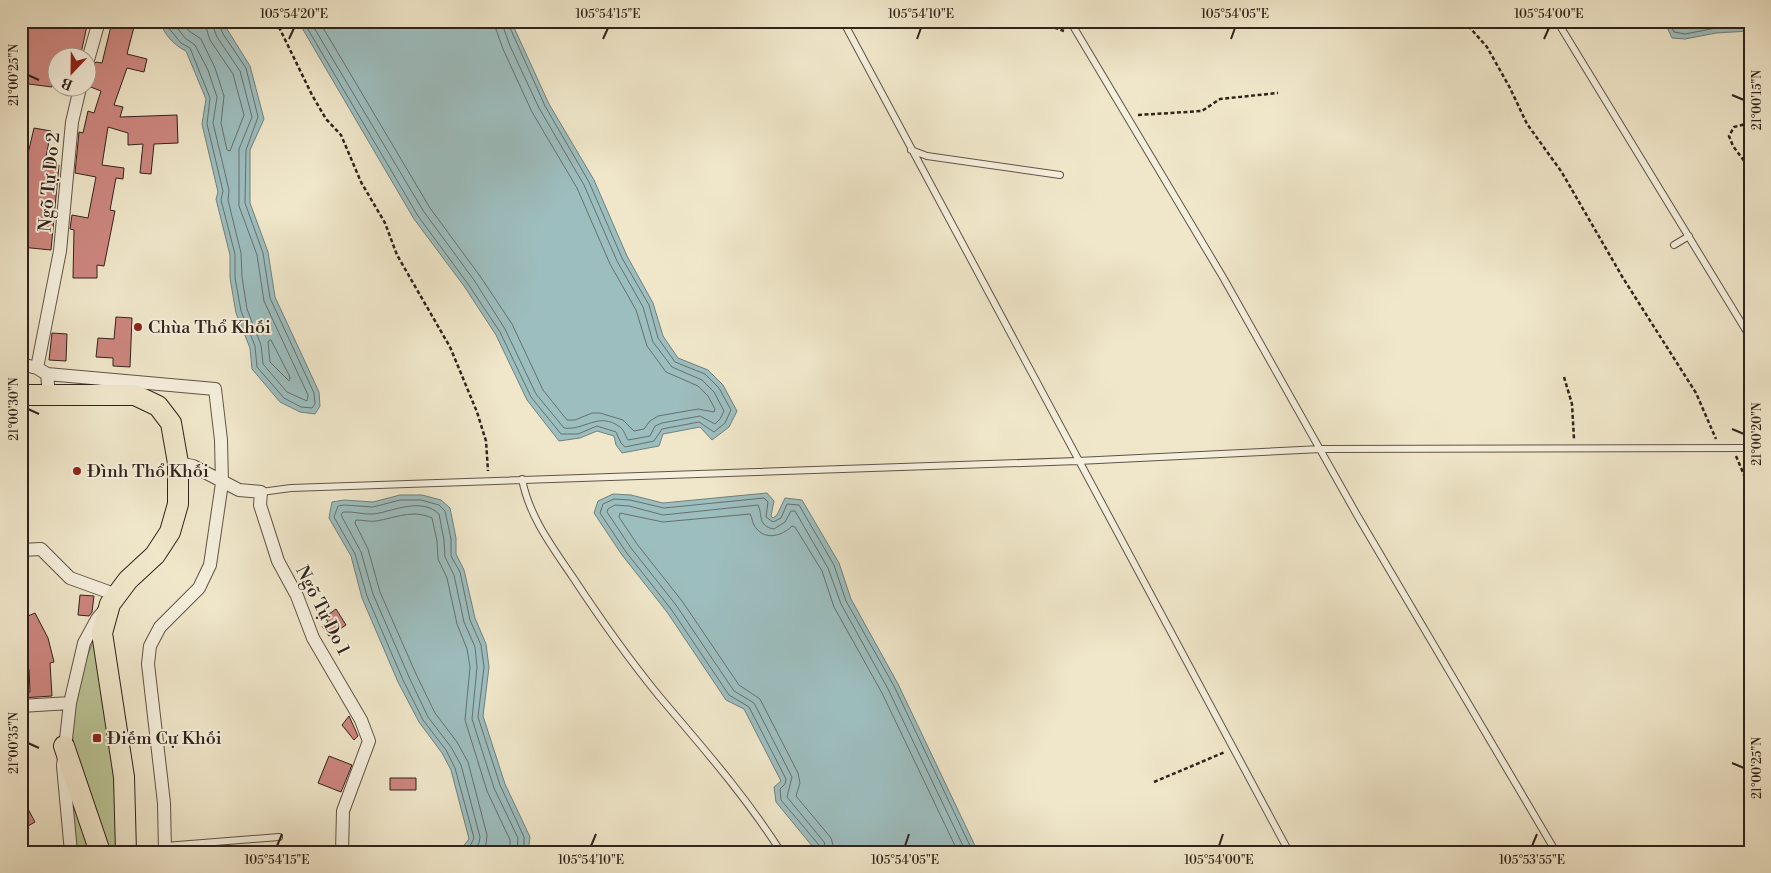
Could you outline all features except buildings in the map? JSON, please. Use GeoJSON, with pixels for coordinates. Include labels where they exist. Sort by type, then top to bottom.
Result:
{"type":"FeatureCollection","features":[{"type":"Feature","properties":{"kind":"main road"},"geometry":{"type":"LineString","coordinates":[[21,395],[135,395],[158,406],[171,423],[178,463],[178,504],[170,532],[155,555],[128,580],[110,604],[102,633],[124,777],[126,852]]}},
{"type":"Feature","properties":{"kind":"main road"},"geometry":{"type":"LineString","coordinates":[[64,746],[100,852]]}},
{"type":"Feature","properties":{"kind":"street"},"geometry":{"type":"LineString","coordinates":[[91,48],[99,21]]}},
{"type":"Feature","properties":{"kind":"street","name":"Ngõ Tự Do 2"},"geometry":{"type":"LineString","coordinates":[[49,394],[42,371],[58,260],[72,122],[78,98]]}},
{"type":"Feature","properties":{"kind":"street"},"geometry":{"type":"LineString","coordinates":[[21,364],[42,371],[216,389],[221,440],[222,483],[210,564],[198,588],[160,627],[150,646],[148,664],[164,803],[165,849]]}},
{"type":"Feature","properties":{"kind":"street"},"geometry":{"type":"LineString","coordinates":[[178,463],[193,466],[222,483],[239,490],[261,492]]}},
{"type":"Feature","properties":{"kind":"street","name":"Ngõ Tự Do 1"},"geometry":{"type":"LineString","coordinates":[[261,492],[260,505],[278,561],[297,596],[313,638],[361,720],[369,741],[343,811],[342,852]]}},
{"type":"Feature","properties":{"kind":"street"},"geometry":{"type":"LineString","coordinates":[[21,550],[41,548],[70,578],[117,594],[98,619],[84,643],[70,704],[64,746],[63,783],[70,852]]}},
{"type":"Feature","properties":{"kind":"street"},"geometry":{"type":"LineString","coordinates":[[21,706],[70,704]]}},
{"type":"Feature","properties":{"kind":"lane"},"geometry":{"type":"LineString","coordinates":[[843,21],[1289,852]]}},
{"type":"Feature","properties":{"kind":"lane"},"geometry":{"type":"LineString","coordinates":[[1070,21],[1224,279],[1556,852]]}},
{"type":"Feature","properties":{"kind":"lane"},"geometry":{"type":"LineString","coordinates":[[1557,21],[1750,337]]}},
{"type":"Feature","properties":{"kind":"lane"},"geometry":{"type":"LineString","coordinates":[[912,150],[927,156],[1060,175]]}},
{"type":"Feature","properties":{"kind":"lane"},"geometry":{"type":"LineString","coordinates":[[1674,244],[1689,236]]}},
{"type":"Feature","properties":{"kind":"lane"},"geometry":{"type":"LineString","coordinates":[[261,492],[291,488],[488,480],[1078,461],[1321,449],[1750,448]]}},
{"type":"Feature","properties":{"kind":"lane"},"geometry":{"type":"LineString","coordinates":[[522,479],[526,500],[538,524],[583,594],[658,694],[757,813],[781,852]]}},
{"type":"Feature","properties":{"kind":"lane"},"geometry":{"type":"LineString","coordinates":[[165,849],[279,837]]}},
{"type":"Feature","properties":{"kind":"path"},"geometry":{"type":"LineString","coordinates":[[276,21],[312,95],[326,119],[341,135],[361,182],[385,223],[396,255],[425,308],[444,335],[459,367],[486,441],[488,480]]}},
{"type":"Feature","properties":{"kind":"path"},"geometry":{"type":"LineString","coordinates":[[1036,21],[1060,32],[1076,30]]}},
{"type":"Feature","properties":{"kind":"path"},"geometry":{"type":"LineString","coordinates":[[1464,21],[1487,47],[1510,88],[1527,124],[1561,171],[1623,278],[1696,393],[1719,447]]}},
{"type":"Feature","properties":{"kind":"path"},"geometry":{"type":"LineString","coordinates":[[1127,117],[1202,110],[1220,99],[1278,94]]}},
{"type":"Feature","properties":{"kind":"path"},"geometry":{"type":"LineString","coordinates":[[1750,123],[1734,127],[1729,136],[1733,146],[1750,169]]}},
{"type":"Feature","properties":{"kind":"path"},"geometry":{"type":"LineString","coordinates":[[1564,377],[1572,404],[1575,448]]}},
{"type":"Feature","properties":{"kind":"path"},"geometry":{"type":"LineString","coordinates":[[1733,448],[1750,489]]}},
{"type":"Feature","properties":{"kind":"path"},"geometry":{"type":"LineString","coordinates":[[1154,782],[1233,749]]}},
{"type":"Feature","properties":{"kind":"green space"},"geometry":{"type":"Polygon","coordinates":[[[97,634],[113,758],[120,852],[106,852],[74,749],[73,723],[78,691],[87,658],[97,634]]]}},
{"type":"Feature","properties":{"kind":"green space"},"geometry":{"type":"Polygon","coordinates":[[[72,795],[94,852],[75,852],[72,795]]]}},
{"type":"Feature","properties":{"kind":"water"},"geometry":{"type":"Polygon","coordinates":[[[161,21],[222,21],[250,66],[264,119],[250,150],[250,203],[268,252],[275,297],[319,392],[320,406],[315,414],[300,412],[280,402],[252,369],[250,348],[236,313],[230,278],[230,255],[216,199],[218,192],[202,124],[206,99],[186,51],[170,39],[161,21]]]}},
{"type":"Feature","properties":{"kind":"water"},"geometry":{"type":"Polygon","coordinates":[[[298,21],[511,21],[549,104],[594,180],[627,256],[653,303],[663,336],[678,358],[708,370],[723,385],[737,411],[729,427],[712,440],[700,427],[663,434],[659,446],[622,453],[616,445],[614,436],[597,431],[580,438],[559,441],[527,400],[496,335],[464,286],[414,219],[298,21]]]}},
{"type":"Feature","properties":{"kind":"water"},"geometry":{"type":"Polygon","coordinates":[[[1658,21],[1750,21],[1750,31],[1716,33],[1685,39],[1672,38],[1666,25],[1658,21]]]}},
{"type":"Feature","properties":{"kind":"water"},"geometry":{"type":"Polygon","coordinates":[[[767,493],[774,501],[771,516],[773,518],[777,515],[785,498],[802,500],[839,563],[851,599],[898,684],[978,852],[817,852],[776,802],[774,787],[781,781],[744,709],[726,700],[667,612],[622,555],[594,513],[598,501],[613,494],[631,495],[663,503],[767,493]]]}},
{"type":"Feature","properties":{"kind":"water"},"geometry":{"type":"Polygon","coordinates":[[[400,495],[422,495],[441,500],[450,508],[456,538],[456,554],[464,570],[475,618],[486,644],[489,667],[483,716],[505,784],[530,837],[528,852],[462,852],[462,848],[469,839],[451,770],[442,753],[419,722],[398,682],[362,598],[351,556],[329,518],[332,502],[344,500],[373,502],[400,495]]]}},
{"type":"Feature","properties":{"kind":"place","name":"Chùa Thổ Khối"},"geometry":{"type":"Point","coordinates":[138,327]}},
{"type":"Feature","properties":{"kind":"place","name":"Đình Thổ Khối"},"geometry":{"type":"Point","coordinates":[77,471]}},
{"type":"Feature","properties":{"kind":"place","name":"Điếm Cự Khối"},"geometry":{"type":"Point","coordinates":[97,738]}}]}
